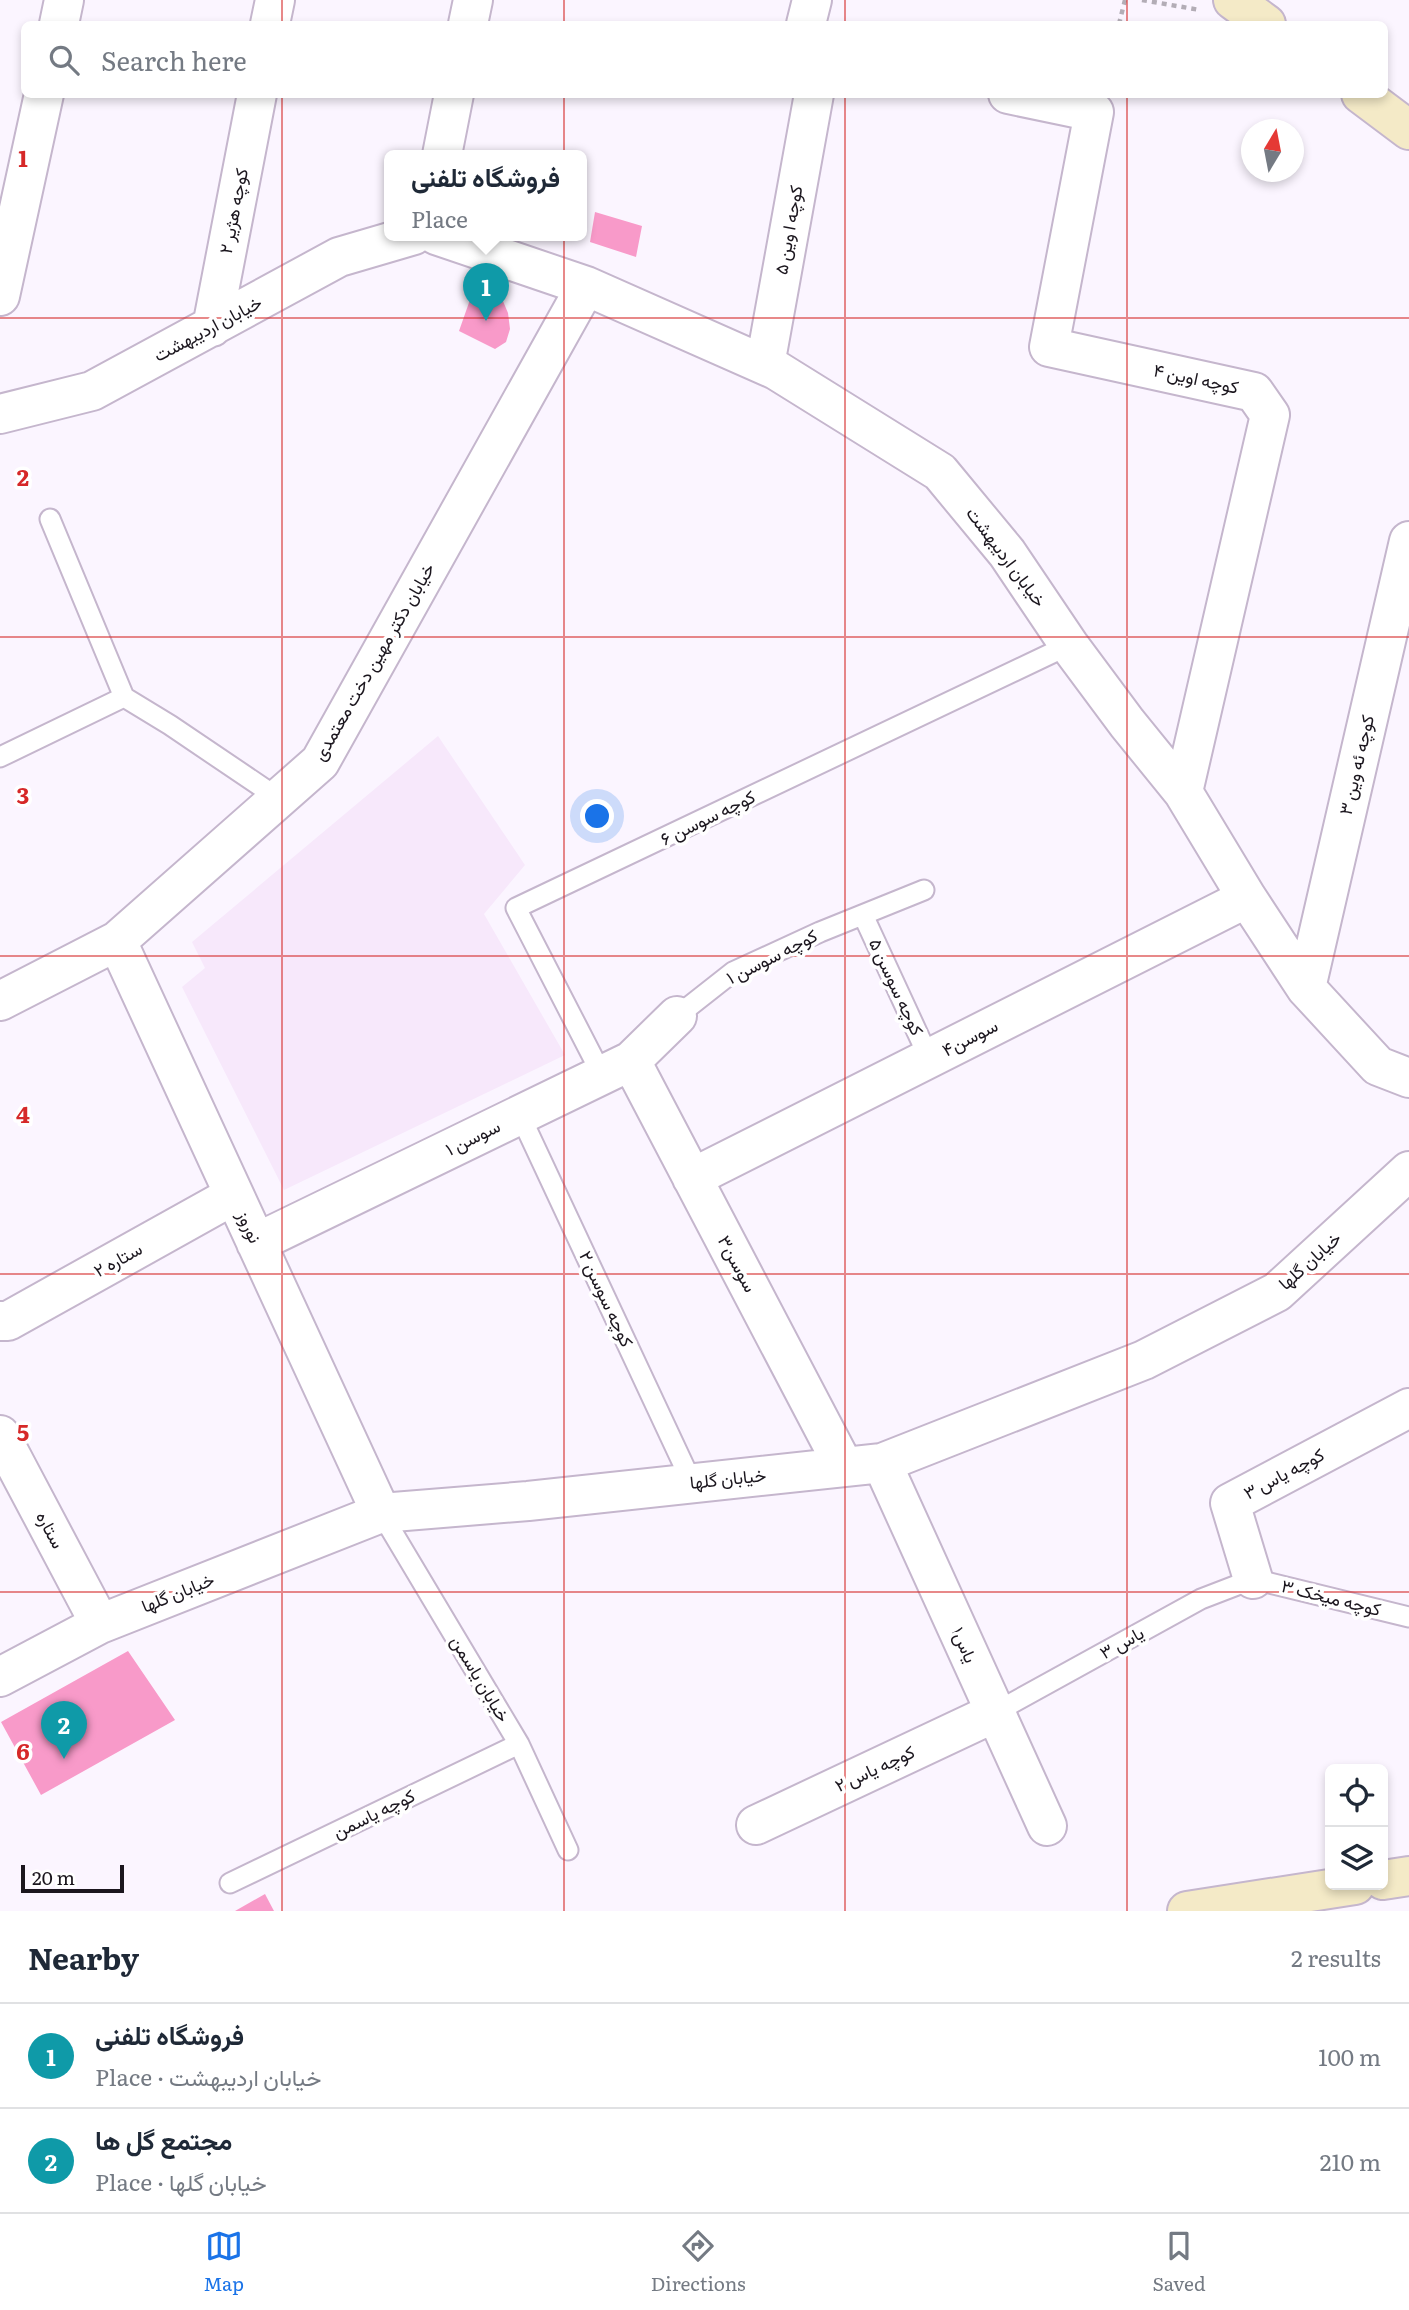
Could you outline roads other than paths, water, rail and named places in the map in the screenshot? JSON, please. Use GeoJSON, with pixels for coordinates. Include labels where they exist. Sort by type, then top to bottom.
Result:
{"type":"FeatureCollection","features":[{"type":"Feature","properties":{"kind":"street"},"geometry":{"type":"LineString","coordinates":[[60,21],[64,0]]}},
{"type":"Feature","properties":{"kind":"street"},"geometry":{"type":"LineString","coordinates":[[271,21],[275,0]]}},
{"type":"Feature","properties":{"kind":"street"},"geometry":{"type":"LineString","coordinates":[[469,21],[473,0]]}},
{"type":"Feature","properties":{"kind":"street"},"geometry":{"type":"LineString","coordinates":[[807,21],[812,0]]}},
{"type":"Feature","properties":{"kind":"street"},"geometry":{"type":"LineString","coordinates":[[1233,0],[1262,21]]}},
{"type":"Feature","properties":{"kind":"street"},"geometry":{"type":"LineString","coordinates":[[0,296],[43,98]]}},
{"type":"Feature","properties":{"kind":"street","name":"کوچه هژیر ۲"},"geometry":{"type":"LineString","coordinates":[[212,327],[256,98]]}},
{"type":"Feature","properties":{"kind":"street"},"geometry":{"type":"LineString","coordinates":[[443,150],[453,98]]}},
{"type":"Feature","properties":{"kind":"street","name":"کوچه ا وین ۵"},"geometry":{"type":"LineString","coordinates":[[765,365],[813,98]]}},
{"type":"Feature","properties":{"kind":"street","name":"کوچه اوین ۴"},"geometry":{"type":"LineString","coordinates":[[1027,98],[1094,112],[1049,347],[1254,392],[1270,415],[1183,792]]}},
{"type":"Feature","properties":{"kind":"street"},"geometry":{"type":"LineString","coordinates":[[1366,98],[1409,130]]}},
{"type":"Feature","properties":{"kind":"street","name":"خیابان اردیبهشت"},"geometry":{"type":"LineString","coordinates":[[0,414],[92,391],[339,257],[394,241]]}},
{"type":"Feature","properties":{"kind":"street","name":"خیابان اردیبهشت"},"geometry":{"type":"LineString","coordinates":[[454,241],[586,286],[776,370],[940,472],[1007,553],[1069,645],[1183,792],[1247,898],[1306,988],[1378,1066],[1409,1078]]}},
{"type":"Feature","properties":{"kind":"street","name":"خیابان دکتر مهین دخت معتمدی"},"geometry":{"type":"LineString","coordinates":[[0,1001],[117,941],[320,762],[586,286]]}},
{"type":"Feature","properties":{"kind":"street","name":"کوچه ئه وین ۳"},"geometry":{"type":"LineString","coordinates":[[1306,988],[1409,541]]}},
{"type":"Feature","properties":{"kind":"street","name":"سوسن۴"},"geometry":{"type":"LineString","coordinates":[[692,1178],[1247,898]]}},
{"type":"Feature","properties":{"kind":"street","name":"نوروز"},"geometry":{"type":"LineString","coordinates":[[117,941],[381,1513]]}},
{"type":"Feature","properties":{"kind":"street","name":"سوسن ۱"},"geometry":{"type":"LineString","coordinates":[[256,1243],[616,1068],[677,1016]]}},
{"type":"Feature","properties":{"kind":"street","name":"سوسن۳"},"geometry":{"type":"LineString","coordinates":[[616,1068],[692,1178],[844,1467]]}},
{"type":"Feature","properties":{"kind":"street","name":"خیابان گلها"},"geometry":{"type":"LineString","coordinates":[[0,1677],[100,1624],[381,1513],[528,1501],[882,1463],[1144,1360],[1277,1292],[1409,1171]]}},
{"type":"Feature","properties":{"kind":"street","name":"ستاره ۲"},"geometry":{"type":"LineString","coordinates":[[0,1321],[8,1321],[234,1195]]}},
{"type":"Feature","properties":{"kind":"street","name":"کوچه یاس ۳"},"geometry":{"type":"LineString","coordinates":[[1253,1579],[1230,1503],[1409,1408]]}},
{"type":"Feature","properties":{"kind":"street","name":"ستاره"},"geometry":{"type":"LineString","coordinates":[[0,1435],[100,1624]]}},
{"type":"Feature","properties":{"kind":"street","name":"یاس۱"},"geometry":{"type":"LineString","coordinates":[[882,1463],[1047,1826]]}},
{"type":"Feature","properties":{"kind":"street","name":"کوچه یاس ۲"},"geometry":{"type":"LineString","coordinates":[[756,1825],[994,1713]]}},
{"type":"Feature","properties":{"kind":"street"},"geometry":{"type":"LineString","coordinates":[[1388,1879],[1409,1876]]}},
{"type":"Feature","properties":{"kind":"street"},"geometry":{"type":"LineString","coordinates":[[1187,1911],[1325,1890]]}},
{"type":"Feature","properties":{"kind":"lane"},"geometry":{"type":"LineString","coordinates":[[50,519],[124,697],[278,798]]}},
{"type":"Feature","properties":{"kind":"lane","name":"کوچه سوسن ۶"},"geometry":{"type":"LineString","coordinates":[[616,1068],[516,908],[1069,645]]}},
{"type":"Feature","properties":{"kind":"lane"},"geometry":{"type":"LineString","coordinates":[[0,757],[124,697]]}},
{"type":"Feature","properties":{"kind":"lane","name":"کوچه سوسن ۱"},"geometry":{"type":"LineString","coordinates":[[677,1016],[733,972],[820,932],[924,890]]}},
{"type":"Feature","properties":{"kind":"lane","name":"کوچه سوسن ۵"},"geometry":{"type":"LineString","coordinates":[[863,915],[929,1058]]}},
{"type":"Feature","properties":{"kind":"lane","name":"کوچه سوسن ۲"},"geometry":{"type":"LineString","coordinates":[[520,1115],[692,1483]]}},
{"type":"Feature","properties":{"kind":"lane","name":"خیابان یاسمن"},"geometry":{"type":"LineString","coordinates":[[381,1513],[519,1744],[568,1850]]}},
{"type":"Feature","properties":{"kind":"lane","name":"کوچه میخک ۳"},"geometry":{"type":"LineString","coordinates":[[1253,1579],[1409,1617]]}},
{"type":"Feature","properties":{"kind":"lane","name":"یاس ۳"},"geometry":{"type":"LineString","coordinates":[[994,1713],[1201,1600],[1253,1579]]}},
{"type":"Feature","properties":{"kind":"lane","name":"کوچه یاسمن"},"geometry":{"type":"LineString","coordinates":[[230,1883],[519,1744]]}},
{"type":"Feature","properties":{"kind":"place","name":"فروشگاه تلفنی"},"geometry":{"type":"Point","coordinates":[486,321]}},
{"type":"Feature","properties":{"kind":"place","name":"مجتمع گل ها"},"geometry":{"type":"Point","coordinates":[64,1759]}}]}
